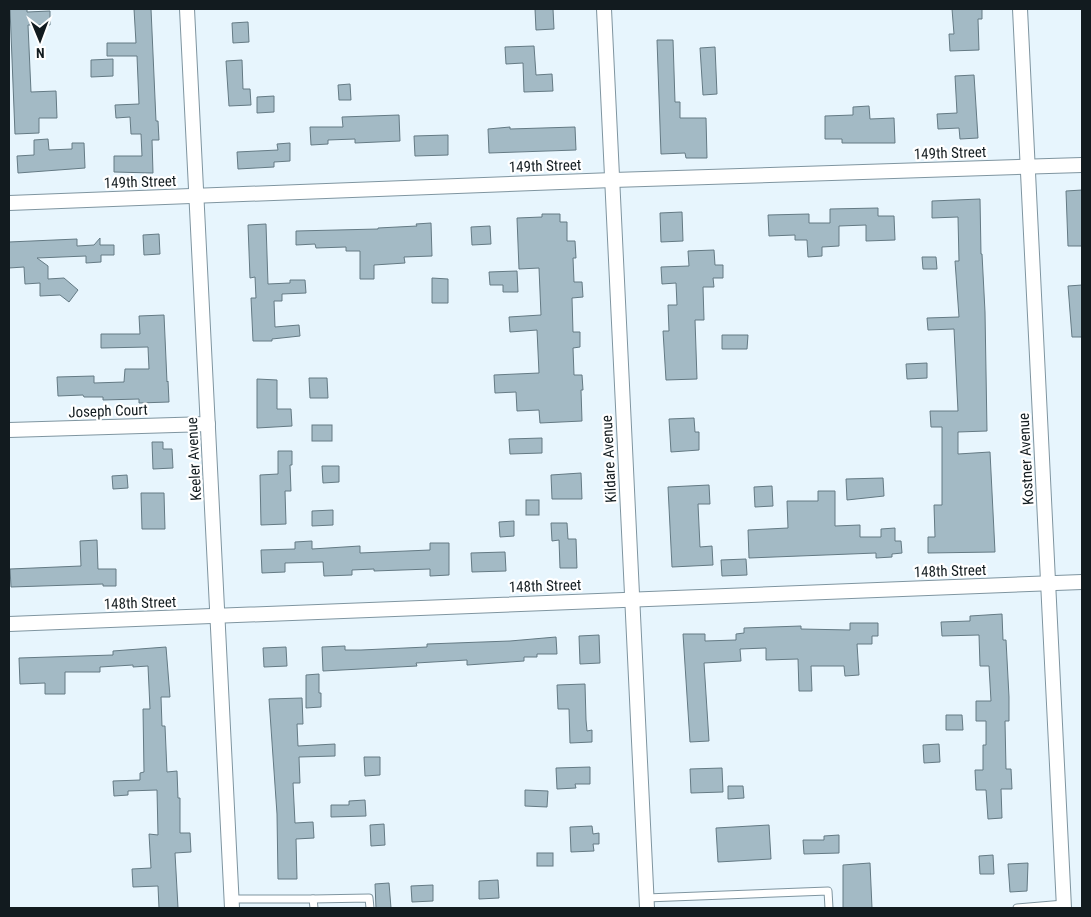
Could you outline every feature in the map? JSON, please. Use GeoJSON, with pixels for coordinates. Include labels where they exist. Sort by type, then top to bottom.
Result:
{"type":"FeatureCollection","features":[{"type":"Feature","properties":{"kind":"street","name":"Keeler Avenue"},"geometry":{"type":"LineString","coordinates":[[188,9],[232,904]]}},
{"type":"Feature","properties":{"kind":"street","name":"Kildare Avenue"},"geometry":{"type":"LineString","coordinates":[[604,9],[646,903]]}},
{"type":"Feature","properties":{"kind":"street","name":"Kostner Avenue"},"geometry":{"type":"LineString","coordinates":[[1020,9],[1064,906]]}},
{"type":"Feature","properties":{"kind":"street","name":"149th Street"},"geometry":{"type":"LineString","coordinates":[[9,203],[612,180],[1082,165]]}},
{"type":"Feature","properties":{"kind":"street","name":"Joseph Court"},"geometry":{"type":"LineString","coordinates":[[9,430],[208,424]]}},
{"type":"Feature","properties":{"kind":"street","name":"148th Street"},"geometry":{"type":"LineString","coordinates":[[9,624],[1082,582]]}},
{"type":"Feature","properties":{"kind":"lane"},"geometry":{"type":"LineString","coordinates":[[646,903],[828,891],[829,908]]}},
{"type":"Feature","properties":{"kind":"lane"},"geometry":{"type":"LineString","coordinates":[[232,904],[369,898],[370,908]]}},
{"type":"Feature","properties":{"kind":"lane"},"geometry":{"type":"LineString","coordinates":[[313,900],[314,908]]}},
{"type":"Feature","properties":{"kind":"lane"},"geometry":{"type":"LineString","coordinates":[[1017,908],[1064,906]]}},
{"type":"Feature","properties":{"kind":"building"},"geometry":{"type":"Polygon","coordinates":[[[10,9],[27,9],[27,12],[50,11],[50,25],[28,25],[31,92],[56,91],[57,118],[39,118],[39,133],[15,134],[10,9]]]}},
{"type":"Feature","properties":{"kind":"building"},"geometry":{"type":"Polygon","coordinates":[[[134,9],[151,9],[156,121],[158,121],[159,140],[152,140],[153,173],[114,172],[114,156],[142,156],[141,134],[131,134],[130,117],[116,118],[115,105],[139,104],[137,56],[107,56],[107,43],[136,43],[134,9]]]}},
{"type":"Feature","properties":{"kind":"building"},"geometry":{"type":"Polygon","coordinates":[[[535,9],[553,9],[554,29],[536,30],[535,9]]]}},
{"type":"Feature","properties":{"kind":"building"},"geometry":{"type":"Polygon","coordinates":[[[952,9],[982,9],[982,19],[978,19],[979,50],[950,51],[949,34],[954,34],[952,9]]]}},
{"type":"Feature","properties":{"kind":"building"},"geometry":{"type":"Polygon","coordinates":[[[248,22],[249,42],[233,43],[232,23],[248,22]]]}},
{"type":"Feature","properties":{"kind":"building"},"geometry":{"type":"Polygon","coordinates":[[[657,40],[673,40],[675,102],[680,102],[680,118],[706,118],[707,158],[686,158],[685,153],[661,154],[657,40]]]}},
{"type":"Feature","properties":{"kind":"building"},"geometry":{"type":"Polygon","coordinates":[[[534,46],[536,75],[552,74],[553,91],[524,92],[523,63],[506,64],[505,47],[534,46]]]}},
{"type":"Feature","properties":{"kind":"building"},"geometry":{"type":"Polygon","coordinates":[[[715,47],[717,94],[703,95],[700,48],[715,47]]]}},
{"type":"Feature","properties":{"kind":"building"},"geometry":{"type":"Polygon","coordinates":[[[113,59],[113,76],[91,77],[91,60],[113,59]]]}},
{"type":"Feature","properties":{"kind":"building"},"geometry":{"type":"Polygon","coordinates":[[[242,60],[243,89],[250,89],[251,105],[229,106],[226,61],[242,60]]]}},
{"type":"Feature","properties":{"kind":"building"},"geometry":{"type":"Polygon","coordinates":[[[974,75],[978,138],[960,139],[959,128],[938,129],[937,114],[957,113],[955,76],[974,75]]]}},
{"type":"Feature","properties":{"kind":"building"},"geometry":{"type":"Polygon","coordinates":[[[350,84],[351,100],[339,100],[338,85],[350,84]]]}},
{"type":"Feature","properties":{"kind":"building"},"geometry":{"type":"Polygon","coordinates":[[[274,96],[274,112],[257,113],[257,97],[274,96]]]}},
{"type":"Feature","properties":{"kind":"building"},"geometry":{"type":"Polygon","coordinates":[[[869,106],[870,119],[894,118],[895,143],[842,143],[842,139],[825,139],[825,116],[853,115],[853,107],[869,106]]]}},
{"type":"Feature","properties":{"kind":"building"},"geometry":{"type":"Polygon","coordinates":[[[399,115],[400,141],[355,143],[355,139],[328,140],[328,144],[311,145],[310,127],[343,127],[342,117],[399,115]]]}},
{"type":"Feature","properties":{"kind":"building"},"geometry":{"type":"Polygon","coordinates":[[[510,127],[510,129],[575,127],[576,150],[489,153],[488,129],[510,127]]]}},
{"type":"Feature","properties":{"kind":"building"},"geometry":{"type":"Polygon","coordinates":[[[448,135],[448,155],[415,156],[414,136],[448,135]]]}},
{"type":"Feature","properties":{"kind":"building"},"geometry":{"type":"Polygon","coordinates":[[[48,139],[49,150],[72,149],[72,143],[84,143],[85,168],[18,173],[17,156],[34,155],[34,140],[48,139]]]}},
{"type":"Feature","properties":{"kind":"building"},"geometry":{"type":"Polygon","coordinates":[[[290,143],[290,161],[274,162],[274,167],[238,169],[237,152],[278,150],[277,144],[290,143]]]}},
{"type":"Feature","properties":{"kind":"building"},"geometry":{"type":"Polygon","coordinates":[[[1082,190],[1082,246],[1068,246],[1066,191],[1082,190]]]}},
{"type":"Feature","properties":{"kind":"building"},"geometry":{"type":"Polygon","coordinates":[[[980,199],[985,312],[987,431],[958,432],[958,454],[990,452],[995,552],[928,553],[928,537],[935,537],[934,505],[942,505],[942,427],[931,427],[930,411],[958,411],[954,329],[928,330],[927,318],[959,317],[955,261],[959,261],[958,217],[932,218],[932,201],[980,199]]]}},
{"type":"Feature","properties":{"kind":"building"},"geometry":{"type":"Polygon","coordinates":[[[878,208],[878,216],[894,216],[895,240],[866,241],[866,225],[839,226],[839,246],[822,247],[822,256],[808,257],[807,240],[795,240],[795,235],[769,236],[768,215],[809,214],[809,223],[830,223],[830,209],[878,208]]]}},
{"type":"Feature","properties":{"kind":"building"},"geometry":{"type":"Polygon","coordinates":[[[682,212],[683,241],[661,242],[660,213],[682,212]]]}},
{"type":"Feature","properties":{"kind":"building"},"geometry":{"type":"Polygon","coordinates":[[[542,214],[560,214],[560,222],[567,222],[567,241],[575,241],[576,258],[573,258],[574,282],[582,282],[583,297],[572,298],[573,332],[580,332],[580,347],[573,348],[574,375],[582,375],[582,421],[540,423],[539,410],[517,411],[516,392],[495,393],[494,375],[539,373],[537,330],[510,332],[509,317],[541,315],[539,268],[519,269],[517,218],[542,217],[542,214]]]}},
{"type":"Feature","properties":{"kind":"building"},"geometry":{"type":"Polygon","coordinates":[[[431,223],[432,256],[404,257],[405,263],[374,265],[374,279],[360,279],[360,251],[346,251],[346,247],[316,248],[315,244],[296,245],[296,231],[378,229],[431,223]]]}},
{"type":"Feature","properties":{"kind":"building"},"geometry":{"type":"Polygon","coordinates":[[[266,224],[268,284],[290,283],[290,280],[305,280],[306,293],[282,294],[282,301],[274,301],[275,327],[299,325],[300,336],[272,339],[272,341],[253,341],[251,298],[256,298],[255,277],[250,278],[248,225],[266,224]]]}},
{"type":"Feature","properties":{"kind":"building"},"geometry":{"type":"Polygon","coordinates":[[[490,226],[491,244],[472,245],[471,227],[490,226]]]}},
{"type":"Feature","properties":{"kind":"building"},"geometry":{"type":"Polygon","coordinates":[[[159,234],[160,254],[144,255],[143,235],[159,234]]]}},
{"type":"Feature","properties":{"kind":"building"},"geometry":{"type":"Polygon","coordinates":[[[100,238],[100,245],[114,245],[114,255],[101,255],[101,262],[86,263],[86,256],[37,258],[48,266],[48,279],[64,278],[78,290],[69,302],[60,295],[40,296],[40,283],[25,284],[24,267],[9,268],[9,242],[77,239],[77,246],[94,245],[100,238]]]}},
{"type":"Feature","properties":{"kind":"building"},"geometry":{"type":"Polygon","coordinates":[[[714,250],[715,265],[723,265],[723,278],[713,278],[714,287],[703,287],[704,320],[695,320],[697,379],[666,380],[663,331],[669,331],[668,305],[677,305],[676,283],[662,284],[661,267],[689,266],[688,251],[714,250]]]}},
{"type":"Feature","properties":{"kind":"building"},"geometry":{"type":"Polygon","coordinates":[[[922,257],[936,257],[937,269],[923,269],[922,257]]]}},
{"type":"Feature","properties":{"kind":"building"},"geometry":{"type":"Polygon","coordinates":[[[517,271],[518,292],[503,292],[503,285],[490,285],[489,272],[517,271]]]}},
{"type":"Feature","properties":{"kind":"building"},"geometry":{"type":"Polygon","coordinates":[[[432,278],[448,279],[448,303],[432,303],[432,278]]]}},
{"type":"Feature","properties":{"kind":"building"},"geometry":{"type":"Polygon","coordinates":[[[1082,285],[1082,337],[1072,337],[1068,286],[1082,285]]]}},
{"type":"Feature","properties":{"kind":"building"},"geometry":{"type":"Polygon","coordinates":[[[164,315],[169,402],[139,403],[139,399],[103,400],[103,397],[84,397],[83,395],[58,396],[57,377],[94,376],[94,383],[124,382],[125,369],[149,369],[148,347],[101,348],[101,334],[140,334],[139,316],[164,315]]]}},
{"type":"Feature","properties":{"kind":"building"},"geometry":{"type":"Polygon","coordinates":[[[722,335],[748,335],[747,349],[722,349],[722,335]]]}},
{"type":"Feature","properties":{"kind":"building"},"geometry":{"type":"Polygon","coordinates":[[[927,363],[927,378],[907,379],[906,364],[927,363]]]}},
{"type":"Feature","properties":{"kind":"building"},"geometry":{"type":"Polygon","coordinates":[[[309,378],[327,378],[328,398],[310,398],[309,378]]]}},
{"type":"Feature","properties":{"kind":"building"},"geometry":{"type":"Polygon","coordinates":[[[257,379],[277,380],[277,409],[291,409],[292,426],[257,428],[257,379]]]}},
{"type":"Feature","properties":{"kind":"building"},"geometry":{"type":"Polygon","coordinates":[[[694,418],[695,432],[699,432],[699,450],[671,452],[669,419],[694,418]]]}},
{"type":"Feature","properties":{"kind":"building"},"geometry":{"type":"Polygon","coordinates":[[[312,425],[332,425],[332,441],[312,441],[312,425]]]}},
{"type":"Feature","properties":{"kind":"building"},"geometry":{"type":"Polygon","coordinates":[[[542,438],[542,453],[510,454],[509,439],[542,438]]]}},
{"type":"Feature","properties":{"kind":"building"},"geometry":{"type":"Polygon","coordinates":[[[152,442],[163,442],[163,449],[172,449],[173,468],[153,469],[152,442]]]}},
{"type":"Feature","properties":{"kind":"building"},"geometry":{"type":"Polygon","coordinates":[[[278,451],[292,451],[292,465],[290,465],[291,491],[285,491],[286,524],[261,525],[260,475],[278,474],[278,451]]]}},
{"type":"Feature","properties":{"kind":"building"},"geometry":{"type":"Polygon","coordinates":[[[322,466],[339,466],[339,482],[323,483],[322,466]]]}},
{"type":"Feature","properties":{"kind":"building"},"geometry":{"type":"Polygon","coordinates":[[[581,473],[582,499],[552,499],[551,475],[581,473]]]}},
{"type":"Feature","properties":{"kind":"building"},"geometry":{"type":"Polygon","coordinates":[[[127,475],[128,488],[113,489],[112,476],[127,475]]]}},
{"type":"Feature","properties":{"kind":"building"},"geometry":{"type":"Polygon","coordinates":[[[883,478],[884,496],[847,500],[846,479],[883,478]]]}},
{"type":"Feature","properties":{"kind":"building"},"geometry":{"type":"Polygon","coordinates":[[[709,485],[710,504],[698,504],[700,547],[712,546],[713,565],[672,567],[668,487],[709,485]]]}},
{"type":"Feature","properties":{"kind":"building"},"geometry":{"type":"Polygon","coordinates":[[[772,486],[773,506],[755,507],[754,487],[772,486]]]}},
{"type":"Feature","properties":{"kind":"building"},"geometry":{"type":"Polygon","coordinates":[[[818,491],[835,491],[835,526],[860,525],[860,537],[881,537],[881,529],[895,528],[895,541],[901,541],[902,553],[892,554],[892,557],[876,558],[876,553],[749,558],[748,530],[788,528],[787,501],[818,501],[818,491]]]}},
{"type":"Feature","properties":{"kind":"building"},"geometry":{"type":"Polygon","coordinates":[[[141,493],[164,493],[165,529],[142,529],[141,493]]]}},
{"type":"Feature","properties":{"kind":"building"},"geometry":{"type":"Polygon","coordinates":[[[526,500],[539,500],[539,515],[526,515],[526,500]]]}},
{"type":"Feature","properties":{"kind":"building"},"geometry":{"type":"Polygon","coordinates":[[[333,510],[333,525],[312,526],[312,511],[333,510]]]}},
{"type":"Feature","properties":{"kind":"building"},"geometry":{"type":"Polygon","coordinates":[[[514,521],[514,536],[500,537],[499,522],[514,521]]]}},
{"type":"Feature","properties":{"kind":"building"},"geometry":{"type":"Polygon","coordinates":[[[551,523],[567,523],[568,539],[576,539],[577,568],[560,568],[559,540],[552,541],[551,523]]]}},
{"type":"Feature","properties":{"kind":"building"},"geometry":{"type":"Polygon","coordinates":[[[97,540],[98,569],[116,569],[116,586],[103,586],[103,584],[11,587],[10,569],[81,566],[80,541],[97,540]]]}},
{"type":"Feature","properties":{"kind":"building"},"geometry":{"type":"Polygon","coordinates":[[[312,541],[312,549],[360,546],[360,553],[430,550],[430,543],[449,543],[449,575],[430,576],[430,569],[374,571],[374,569],[352,570],[352,575],[324,576],[323,562],[285,563],[285,572],[262,573],[261,550],[295,549],[295,542],[312,541]]]}},
{"type":"Feature","properties":{"kind":"building"},"geometry":{"type":"Polygon","coordinates":[[[505,552],[506,571],[472,572],[471,553],[505,552]]]}},
{"type":"Feature","properties":{"kind":"building"},"geometry":{"type":"Polygon","coordinates":[[[746,559],[747,575],[722,576],[721,560],[746,559]]]}},
{"type":"Feature","properties":{"kind":"building"},"geometry":{"type":"Polygon","coordinates":[[[1002,614],[1003,640],[1006,640],[1009,697],[1009,721],[1005,721],[1006,769],[1011,769],[1012,789],[1001,789],[1002,818],[988,819],[986,790],[976,790],[975,770],[983,770],[983,745],[986,745],[986,721],[976,721],[976,701],[991,701],[989,666],[980,666],[979,635],[942,636],[941,622],[970,621],[970,616],[1002,614]]]}},
{"type":"Feature","properties":{"kind":"building"},"geometry":{"type":"Polygon","coordinates":[[[850,623],[878,623],[878,636],[872,636],[872,644],[857,644],[859,675],[845,676],[844,666],[811,666],[812,691],[799,691],[798,659],[766,660],[766,648],[740,649],[741,661],[704,663],[709,741],[690,742],[683,634],[705,634],[705,641],[736,640],[736,634],[744,633],[744,628],[801,626],[801,629],[850,630],[850,623]]]}},
{"type":"Feature","properties":{"kind":"building"},"geometry":{"type":"Polygon","coordinates":[[[599,635],[600,663],[580,664],[579,636],[599,635]]]}},
{"type":"Feature","properties":{"kind":"building"},"geometry":{"type":"Polygon","coordinates":[[[556,637],[557,654],[537,654],[537,657],[524,657],[524,661],[467,665],[467,660],[416,663],[417,666],[323,671],[322,647],[345,646],[345,650],[361,650],[427,647],[427,644],[510,641],[556,637]]]}},
{"type":"Feature","properties":{"kind":"building"},"geometry":{"type":"Polygon","coordinates":[[[166,647],[170,697],[161,697],[162,726],[165,726],[167,772],[177,771],[178,798],[180,798],[180,833],[190,833],[191,852],[175,853],[178,908],[159,908],[158,886],[133,887],[132,869],[151,868],[149,834],[158,835],[157,790],[128,791],[128,795],[114,796],[113,781],[140,780],[140,773],[144,772],[143,709],[150,709],[148,666],[100,667],[100,672],[65,672],[65,694],[45,694],[45,683],[20,684],[19,658],[113,655],[113,651],[166,647]]]}},
{"type":"Feature","properties":{"kind":"building"},"geometry":{"type":"Polygon","coordinates":[[[286,647],[287,666],[264,667],[263,648],[286,647]]]}},
{"type":"Feature","properties":{"kind":"building"},"geometry":{"type":"Polygon","coordinates":[[[319,674],[321,707],[306,708],[306,675],[319,674]]]}},
{"type":"Feature","properties":{"kind":"building"},"geometry":{"type":"Polygon","coordinates":[[[585,684],[587,731],[592,730],[592,742],[570,743],[569,709],[558,709],[557,685],[585,684]]]}},
{"type":"Feature","properties":{"kind":"building"},"geometry":{"type":"Polygon","coordinates":[[[302,698],[303,724],[297,724],[298,746],[335,744],[335,756],[299,757],[300,783],[293,783],[295,823],[313,822],[314,838],[296,839],[297,879],[278,879],[277,814],[269,699],[302,698]]]}},
{"type":"Feature","properties":{"kind":"building"},"geometry":{"type":"Polygon","coordinates":[[[946,715],[962,715],[963,730],[946,730],[946,715]]]}},
{"type":"Feature","properties":{"kind":"building"},"geometry":{"type":"Polygon","coordinates":[[[939,744],[940,762],[924,763],[923,745],[939,744]]]}},
{"type":"Feature","properties":{"kind":"building"},"geometry":{"type":"Polygon","coordinates":[[[364,757],[380,757],[380,775],[365,776],[364,757]]]}},
{"type":"Feature","properties":{"kind":"building"},"geometry":{"type":"Polygon","coordinates":[[[590,767],[590,784],[575,784],[576,788],[557,789],[556,768],[590,767]]]}},
{"type":"Feature","properties":{"kind":"building"},"geometry":{"type":"Polygon","coordinates":[[[722,768],[723,792],[691,793],[690,769],[722,768]]]}},
{"type":"Feature","properties":{"kind":"building"},"geometry":{"type":"Polygon","coordinates":[[[728,786],[743,786],[744,798],[728,799],[728,786]]]}},
{"type":"Feature","properties":{"kind":"building"},"geometry":{"type":"Polygon","coordinates":[[[525,790],[548,791],[547,807],[525,806],[525,790]]]}},
{"type":"Feature","properties":{"kind":"building"},"geometry":{"type":"Polygon","coordinates":[[[365,800],[366,816],[331,817],[331,805],[349,805],[349,801],[365,800]]]}},
{"type":"Feature","properties":{"kind":"building"},"geometry":{"type":"Polygon","coordinates":[[[384,824],[385,845],[371,846],[370,825],[384,824]]]}},
{"type":"Feature","properties":{"kind":"building"},"geometry":{"type":"Polygon","coordinates":[[[769,825],[771,859],[718,862],[716,828],[769,825]]]}},
{"type":"Feature","properties":{"kind":"building"},"geometry":{"type":"Polygon","coordinates":[[[592,826],[593,834],[599,833],[599,844],[593,844],[594,851],[571,852],[570,827],[592,826]]]}},
{"type":"Feature","properties":{"kind":"building"},"geometry":{"type":"Polygon","coordinates":[[[839,835],[839,853],[804,854],[803,840],[824,840],[824,836],[839,835]]]}},
{"type":"Feature","properties":{"kind":"building"},"geometry":{"type":"Polygon","coordinates":[[[537,853],[553,853],[553,866],[537,866],[537,853]]]}},
{"type":"Feature","properties":{"kind":"building"},"geometry":{"type":"Polygon","coordinates":[[[993,855],[994,874],[980,874],[979,856],[993,855]]]}},
{"type":"Feature","properties":{"kind":"building"},"geometry":{"type":"Polygon","coordinates":[[[870,863],[872,908],[843,908],[843,865],[870,863]]]}},
{"type":"Feature","properties":{"kind":"building"},"geometry":{"type":"Polygon","coordinates":[[[1028,863],[1027,891],[1010,892],[1008,864],[1028,863]]]}},
{"type":"Feature","properties":{"kind":"building"},"geometry":{"type":"Polygon","coordinates":[[[498,880],[499,898],[479,899],[479,881],[498,880]]]}},
{"type":"Feature","properties":{"kind":"building"},"geometry":{"type":"Polygon","coordinates":[[[389,883],[391,908],[376,908],[375,884],[389,883]]]}},
{"type":"Feature","properties":{"kind":"building"},"geometry":{"type":"Polygon","coordinates":[[[433,885],[433,901],[412,902],[411,886],[433,885]]]}}]}
